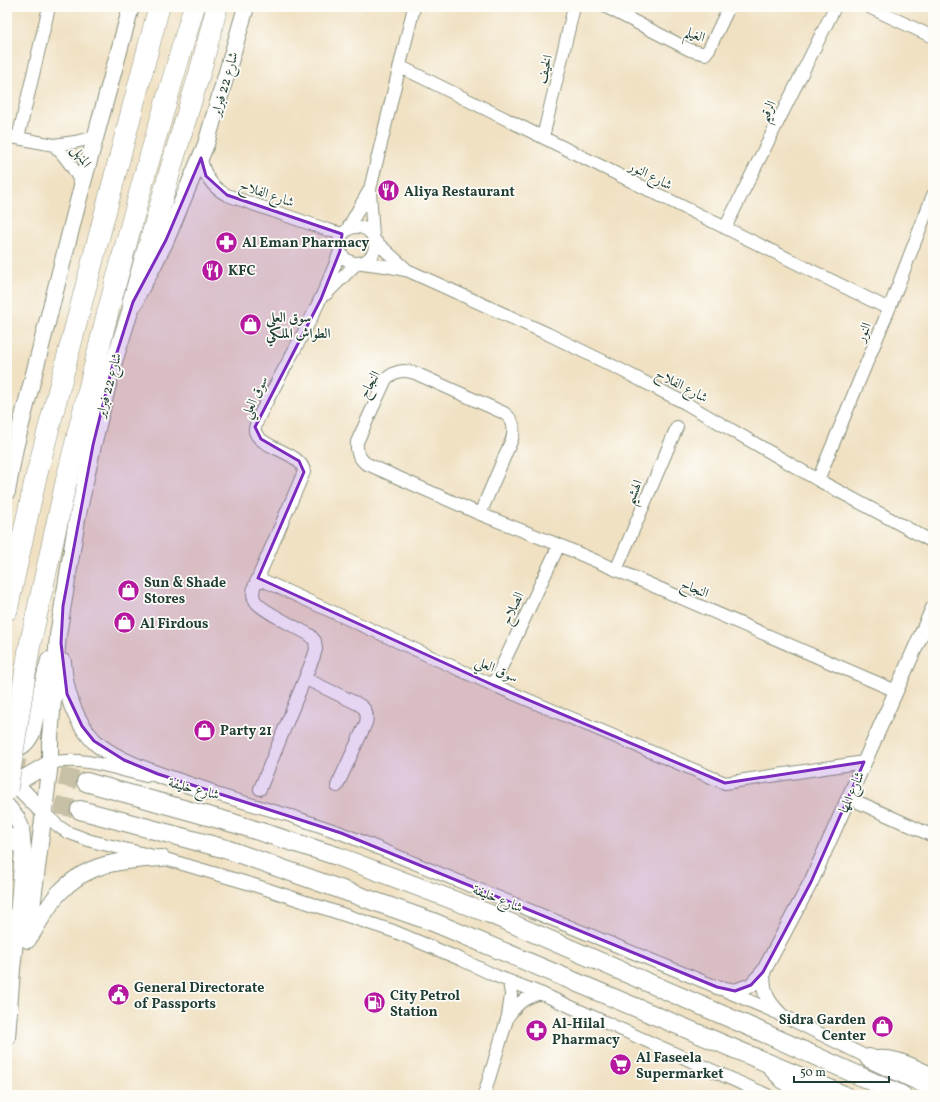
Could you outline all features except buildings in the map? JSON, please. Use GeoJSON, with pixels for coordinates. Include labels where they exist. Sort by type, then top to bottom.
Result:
{"type":"FeatureCollection","features":[{"type":"Feature","properties":{"kind":"highway"},"geometry":{"type":"LineString","coordinates":[[7,610],[34,481],[159,7]]}},
{"type":"Feature","properties":{"kind":"highway","name":"شارع 22 فبراير"},"geometry":{"type":"LineString","coordinates":[[9,784],[29,649],[66,482],[107,315],[144,177],[194,7]]}},
{"type":"Feature","properties":{"kind":"highway"},"geometry":{"type":"LineString","coordinates":[[133,302],[200,72],[217,7]]}},
{"type":"Feature","properties":{"kind":"main road"},"geometry":{"type":"LineString","coordinates":[[7,492],[15,448],[82,186],[131,7]]}},
{"type":"Feature","properties":{"kind":"main road","name":"شارع 22 فبراير"},"geometry":{"type":"LineString","coordinates":[[28,940],[50,763],[50,734],[58,635],[77,519],[93,445],[112,368],[133,302],[166,240],[201,158],[246,7]]}},
{"type":"Feature","properties":{"kind":"main road"},"geometry":{"type":"LineString","coordinates":[[63,606],[62,643],[64,674],[73,709],[82,726],[94,741],[109,752],[124,760],[158,774],[210,792]]}},
{"type":"Feature","properties":{"kind":"main road"},"geometry":{"type":"LineString","coordinates":[[7,751],[19,748],[29,739],[32,733],[45,674],[58,635]]}},
{"type":"Feature","properties":{"kind":"main road"},"geometry":{"type":"LineString","coordinates":[[7,767],[50,734]]}},
{"type":"Feature","properties":{"kind":"main road"},"geometry":{"type":"LineString","coordinates":[[44,812],[9,784],[50,763]]}},
{"type":"Feature","properties":{"kind":"main road","name":"شارع خليفة"},"geometry":{"type":"LineString","coordinates":[[86,782],[233,823],[337,856],[490,914],[755,1029],[902,1095]]}},
{"type":"Feature","properties":{"kind":"main road"},"geometry":{"type":"LineString","coordinates":[[7,806],[17,818],[21,828],[23,849],[7,1038]]}},
{"type":"Feature","properties":{"kind":"main road"},"geometry":{"type":"LineString","coordinates":[[80,810],[226,848],[433,922],[844,1095]]}},
{"type":"Feature","properties":{"kind":"main road"},"geometry":{"type":"LineString","coordinates":[[7,835],[23,849]]}},
{"type":"Feature","properties":{"kind":"main road"},"geometry":{"type":"LineString","coordinates":[[12,969],[28,940],[58,894],[69,884],[88,871],[106,864],[125,860],[162,858]]}},
{"type":"Feature","properties":{"kind":"main road"},"geometry":{"type":"LineString","coordinates":[[869,1058],[933,1088]]}},
{"type":"Feature","properties":{"kind":"main road"},"geometry":{"type":"LineString","coordinates":[[768,1062],[783,1080],[802,1095]]}},
{"type":"Feature","properties":{"kind":"street"},"geometry":{"type":"LineString","coordinates":[[13,137],[49,7]]}},
{"type":"Feature","properties":{"kind":"street"},"geometry":{"type":"LineString","coordinates":[[370,189],[375,248],[373,254],[368,260],[359,263],[351,263],[346,260],[340,251],[338,244],[370,189],[401,67],[414,7]]}},
{"type":"Feature","properties":{"kind":"street","name":"الخيف"},"geometry":{"type":"LineString","coordinates":[[543,137],[574,7]]}},
{"type":"Feature","properties":{"kind":"street","name":"الغيلم"},"geometry":{"type":"LineString","coordinates":[[606,7],[690,50],[705,54],[710,49],[729,7]]}},
{"type":"Feature","properties":{"kind":"street","name":"الرقيم"},"geometry":{"type":"LineString","coordinates":[[725,228],[835,7]]}},
{"type":"Feature","properties":{"kind":"street"},"geometry":{"type":"LineString","coordinates":[[869,7],[933,37]]}},
{"type":"Feature","properties":{"kind":"street","name":"شارع النور"},"geometry":{"type":"LineString","coordinates":[[401,67],[889,310]]}},
{"type":"Feature","properties":{"kind":"street","name":"المنهل"},"geometry":{"type":"LineString","coordinates":[[13,137],[54,145],[75,142],[96,136]]}},
{"type":"Feature","properties":{"kind":"street","name":"المنهل"},"geometry":{"type":"LineString","coordinates":[[54,145],[73,168],[82,186]]}},
{"type":"Feature","properties":{"kind":"street","name":"شارع الفلاح"},"geometry":{"type":"LineString","coordinates":[[201,158],[202,167],[206,176],[218,190],[227,195],[328,230],[345,232]]}},
{"type":"Feature","properties":{"kind":"street","name":"النور"},"geometry":{"type":"LineString","coordinates":[[818,480],[889,310],[933,195]]}},
{"type":"Feature","properties":{"kind":"street"},"geometry":{"type":"LineString","coordinates":[[345,232],[352,228],[364,228],[374,238]]}},
{"type":"Feature","properties":{"kind":"street","name":"شارع الفلاح"},"geometry":{"type":"LineString","coordinates":[[374,238],[391,257],[408,272]]}},
{"type":"Feature","properties":{"kind":"street","name":"سوق العلي"},"geometry":{"type":"LineString","coordinates":[[260,789],[287,720],[306,679],[316,649],[315,641],[310,635],[257,604],[252,595],[304,472],[304,468],[299,461],[260,439],[255,432],[255,427],[321,299],[340,251]]}},
{"type":"Feature","properties":{"kind":"street","name":"شارع الفلاح"},"geometry":{"type":"LineString","coordinates":[[359,263],[386,266],[408,272],[548,334],[685,403],[818,480],[933,542]]}},
{"type":"Feature","properties":{"kind":"street","name":"سوق العلي"},"geometry":{"type":"LineString","coordinates":[[321,299],[359,263]]}},
{"type":"Feature","properties":{"kind":"street","name":"النجاح"},"geometry":{"type":"LineString","coordinates":[[480,514],[512,439],[514,427],[513,421],[504,413],[408,370],[399,371],[392,374],[386,379],[357,442],[357,450],[360,457],[372,466],[480,514],[559,545],[896,691]]}},
{"type":"Feature","properties":{"kind":"street","name":"الهشيم"},"geometry":{"type":"LineString","coordinates":[[616,570],[677,426]]}},
{"type":"Feature","properties":{"kind":"street","name":"الصلاح"},"geometry":{"type":"LineString","coordinates":[[493,684],[559,545]]}},
{"type":"Feature","properties":{"kind":"street","name":"سوق العلي"},"geometry":{"type":"LineString","coordinates":[[258,578],[493,684],[725,783],[864,762]]}},
{"type":"Feature","properties":{"kind":"street","name":"شارع المها"},"geometry":{"type":"LineString","coordinates":[[717,987],[735,990],[740,989],[751,985],[763,972],[811,882],[933,608]]}},
{"type":"Feature","properties":{"kind":"street"},"geometry":{"type":"LineString","coordinates":[[306,679],[363,706],[368,717],[337,786]]}},
{"type":"Feature","properties":{"kind":"street","name":"شارع خليفة"},"geometry":{"type":"LineString","coordinates":[[50,763],[71,760],[95,763],[210,792],[291,816],[341,833],[717,987],[780,1014],[869,1058]]}},
{"type":"Feature","properties":{"kind":"street"},"geometry":{"type":"LineString","coordinates":[[848,798],[933,836]]}},
{"type":"Feature","properties":{"kind":"street"},"geometry":{"type":"LineString","coordinates":[[44,812],[58,826],[76,836],[90,841],[162,858],[298,899],[393,931],[540,993],[745,1090],[767,1095]]}},
{"type":"Feature","properties":{"kind":"street"},"geometry":{"type":"LineString","coordinates":[[763,972],[763,988],[769,1002],[780,1014]]}},
{"type":"Feature","properties":{"kind":"street"},"geometry":{"type":"LineString","coordinates":[[484,1095],[508,1016],[511,995],[509,980]]}},
{"type":"Feature","properties":{"kind":"street"},"geometry":{"type":"LineString","coordinates":[[508,1016],[518,1004],[526,998],[540,993]]}},
{"type":"Feature","properties":{"kind":"street"},"geometry":{"type":"LineString","coordinates":[[869,1058],[881,1056],[894,1057],[933,1074]]}},
{"type":"Feature","properties":{"kind":"highlighted area"},"geometry":{"type":"Polygon","coordinates":[[[201,158],[206,176],[227,195],[342,234],[340,251],[321,299],[255,427],[261,439],[299,461],[304,472],[258,578],[493,685],[725,783],[864,762],[811,882],[763,972],[751,985],[735,991],[717,987],[341,833],[158,774],[124,760],[94,741],[82,726],[67,694],[61,643],[63,606],[93,445],[112,368],[133,302],[166,240],[201,158]]]}},
{"type":"Feature","properties":{"kind":"tunnel"},"geometry":{"type":"LineString","coordinates":[[7,765],[86,782]]}},
{"type":"Feature","properties":{"kind":"tunnel"},"geometry":{"type":"LineString","coordinates":[[29,799],[80,810]]}},
{"type":"Feature","properties":{"kind":"place","name":"Aliya Restaurant"},"geometry":{"type":"Point","coordinates":[388,191]}},
{"type":"Feature","properties":{"kind":"place","name":"Al Eman Pharmacy"},"geometry":{"type":"Point","coordinates":[227,242]}},
{"type":"Feature","properties":{"kind":"place","name":"KFC"},"geometry":{"type":"Point","coordinates":[212,270]}},
{"type":"Feature","properties":{"kind":"place","name":"سوق العلي الطواش الملكي"},"geometry":{"type":"Point","coordinates":[251,325]}},
{"type":"Feature","properties":{"kind":"place","name":"Sun & Shade Stores"},"geometry":{"type":"Point","coordinates":[128,590]}},
{"type":"Feature","properties":{"kind":"place","name":"Al Firdous"},"geometry":{"type":"Point","coordinates":[125,623]}},
{"type":"Feature","properties":{"kind":"place","name":"Party 21"},"geometry":{"type":"Point","coordinates":[205,730]}},
{"type":"Feature","properties":{"kind":"place","name":"General Directorate of Passports"},"geometry":{"type":"Point","coordinates":[118,995]}},
{"type":"Feature","properties":{"kind":"place","name":"City Petrol Station"},"geometry":{"type":"Point","coordinates":[375,1003]}},
{"type":"Feature","properties":{"kind":"place","name":"Sidra Garden Center"},"geometry":{"type":"Point","coordinates":[882,1027]}},
{"type":"Feature","properties":{"kind":"place","name":"Al-Hilal Pharmacy"},"geometry":{"type":"Point","coordinates":[537,1031]}},
{"type":"Feature","properties":{"kind":"place","name":"Al Faseela Supermarket"},"geometry":{"type":"Point","coordinates":[620,1065]}}]}
